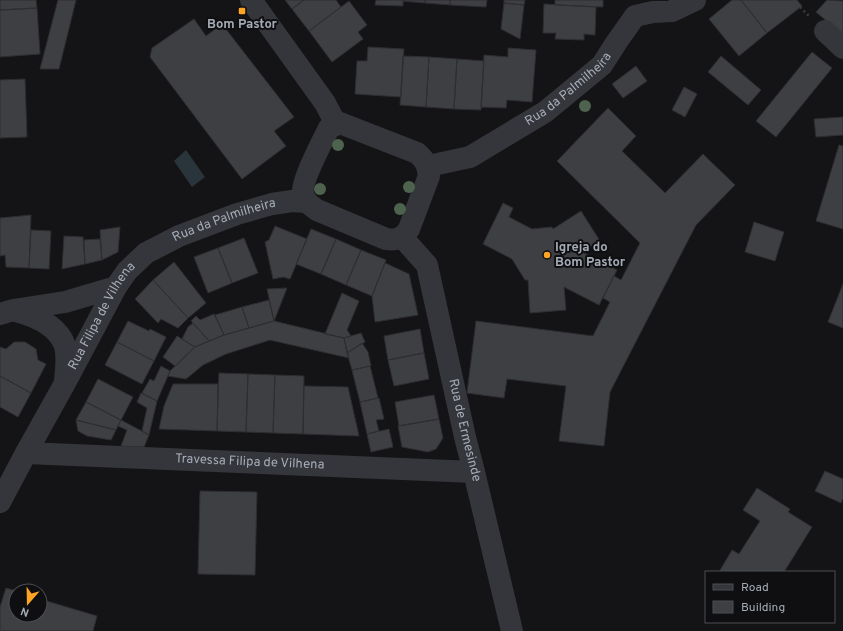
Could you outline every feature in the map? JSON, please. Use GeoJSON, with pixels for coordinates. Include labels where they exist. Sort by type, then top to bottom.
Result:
{"type":"FeatureCollection","features":[{"type":"Feature","properties":{"kind":"street"},"geometry":{"type":"LineString","coordinates":[[251,0],[325,103],[336,124]]}},
{"type":"Feature","properties":{"kind":"street","name":"Rua da Palmilheira"},"geometry":{"type":"LineString","coordinates":[[428,170],[433,165],[470,157],[545,112],[602,66],[635,8],[653,12],[672,11],[695,0]]}},
{"type":"Feature","properties":{"kind":"street"},"geometry":{"type":"LineString","coordinates":[[825,31],[843,48]]}},
{"type":"Feature","properties":{"kind":"street"},"geometry":{"type":"LineString","coordinates":[[340,123],[417,153],[424,159],[428,166],[428,170],[429,176],[409,229],[402,237],[394,240],[386,239],[316,210],[307,202],[303,193],[304,182],[329,128],[340,123]]}},
{"type":"Feature","properties":{"kind":"street","name":"Rua da Palmilheira"},"geometry":{"type":"LineString","coordinates":[[146,254],[179,236],[237,214],[272,204],[292,201],[307,202]]}},
{"type":"Feature","properties":{"kind":"street","name":"Rua de Ermesinde"},"geometry":{"type":"LineString","coordinates":[[402,237],[427,265],[464,437],[474,472],[512,631]]}},
{"type":"Feature","properties":{"kind":"street","name":"Rua Filipa de Vilhena"},"geometry":{"type":"LineString","coordinates":[[0,502],[116,287],[127,271],[146,254]]}},
{"type":"Feature","properties":{"kind":"street"},"geometry":{"type":"LineString","coordinates":[[6,312],[65,302],[116,287]]}},
{"type":"Feature","properties":{"kind":"street","name":"Rua Filipa de Vilhena"},"geometry":{"type":"LineString","coordinates":[[6,312],[39,318],[51,326],[59,335],[65,345],[67,359],[65,383]]}},
{"type":"Feature","properties":{"kind":"street","name":"Travessa Filipa de Vilhena"},"geometry":{"type":"LineString","coordinates":[[26,452],[474,472]]}},
{"type":"Feature","properties":{"kind":"path"},"geometry":{"type":"LineString","coordinates":[[793,0],[799,8]]}},
{"type":"Feature","properties":{"kind":"shaded area"},"geometry":{"type":"Polygon","coordinates":[[[186,150],[205,177],[192,187],[174,161],[186,150]]]}},
{"type":"Feature","properties":{"kind":"building"},"geometry":{"type":"Polygon","coordinates":[[[0,0],[36,0],[37,8],[0,10],[0,0]]]}},
{"type":"Feature","properties":{"kind":"building"},"geometry":{"type":"Polygon","coordinates":[[[58,0],[76,0],[59,69],[40,69],[58,0]]]}},
{"type":"Feature","properties":{"kind":"building"},"geometry":{"type":"Polygon","coordinates":[[[285,0],[304,0],[292,9],[285,0]]]}},
{"type":"Feature","properties":{"kind":"building"},"geometry":{"type":"Polygon","coordinates":[[[304,0],[336,0],[341,7],[309,31],[292,9],[304,0]]]}},
{"type":"Feature","properties":{"kind":"building"},"geometry":{"type":"Polygon","coordinates":[[[376,0],[403,0],[403,6],[375,5],[376,0]]]}},
{"type":"Feature","properties":{"kind":"building"},"geometry":{"type":"Polygon","coordinates":[[[425,0],[425,3],[403,1],[425,0]]]}},
{"type":"Feature","properties":{"kind":"building"},"geometry":{"type":"Polygon","coordinates":[[[425,0],[450,0],[450,5],[425,3],[425,0]]]}},
{"type":"Feature","properties":{"kind":"building"},"geometry":{"type":"Polygon","coordinates":[[[450,0],[487,0],[486,7],[450,5],[450,0]]]}},
{"type":"Feature","properties":{"kind":"building"},"geometry":{"type":"Polygon","coordinates":[[[504,0],[525,0],[524,5],[504,3],[504,0]]]}},
{"type":"Feature","properties":{"kind":"building"},"geometry":{"type":"Polygon","coordinates":[[[555,0],[603,0],[603,7],[555,5],[555,0]]]}},
{"type":"Feature","properties":{"kind":"building"},"geometry":{"type":"Polygon","coordinates":[[[732,0],[741,0],[767,33],[739,56],[709,19],[732,0]]]}},
{"type":"Feature","properties":{"kind":"building"},"geometry":{"type":"Polygon","coordinates":[[[741,0],[797,0],[802,6],[767,33],[741,0]]]}},
{"type":"Feature","properties":{"kind":"building"},"geometry":{"type":"Polygon","coordinates":[[[827,0],[843,1],[843,35],[816,12],[827,0]]]}},
{"type":"Feature","properties":{"kind":"building"},"geometry":{"type":"Polygon","coordinates":[[[349,1],[367,25],[358,32],[363,39],[332,62],[309,31],[349,1]]]}},
{"type":"Feature","properties":{"kind":"building"},"geometry":{"type":"Polygon","coordinates":[[[504,3],[524,5],[520,39],[501,29],[504,3]]]}},
{"type":"Feature","properties":{"kind":"building"},"geometry":{"type":"Polygon","coordinates":[[[544,4],[596,7],[595,35],[584,34],[584,40],[555,39],[556,33],[543,33],[544,4]]]}},
{"type":"Feature","properties":{"kind":"building"},"geometry":{"type":"Polygon","coordinates":[[[37,8],[40,54],[0,57],[0,10],[37,8]]]}},
{"type":"Feature","properties":{"kind":"building"},"geometry":{"type":"Polygon","coordinates":[[[194,19],[206,36],[222,24],[294,117],[274,131],[286,146],[242,179],[150,57],[152,48],[194,19]]]}},
{"type":"Feature","properties":{"kind":"building"},"geometry":{"type":"Polygon","coordinates":[[[368,47],[404,49],[401,97],[355,94],[357,61],[367,61],[368,47]]]}},
{"type":"Feature","properties":{"kind":"building"},"geometry":{"type":"Polygon","coordinates":[[[508,48],[536,50],[532,102],[507,100],[506,108],[481,107],[484,55],[508,57],[508,48]]]}},
{"type":"Feature","properties":{"kind":"building"},"geometry":{"type":"Polygon","coordinates":[[[812,52],[832,68],[776,137],[756,121],[812,52]]]}},
{"type":"Feature","properties":{"kind":"building"},"geometry":{"type":"Polygon","coordinates":[[[403,56],[429,57],[426,107],[400,105],[403,56]]]}},
{"type":"Feature","properties":{"kind":"building"},"geometry":{"type":"Polygon","coordinates":[[[721,56],[761,90],[748,105],[708,72],[721,56]]]}},
{"type":"Feature","properties":{"kind":"building"},"geometry":{"type":"Polygon","coordinates":[[[429,57],[457,59],[454,109],[426,107],[429,57]]]}},
{"type":"Feature","properties":{"kind":"building"},"geometry":{"type":"Polygon","coordinates":[[[457,59],[484,61],[481,110],[454,109],[457,59]]]}},
{"type":"Feature","properties":{"kind":"building"},"geometry":{"type":"Polygon","coordinates":[[[636,66],[647,81],[623,98],[612,84],[636,66]]]}},
{"type":"Feature","properties":{"kind":"building"},"geometry":{"type":"Polygon","coordinates":[[[25,79],[27,137],[0,138],[0,80],[25,79]]]}},
{"type":"Feature","properties":{"kind":"building"},"geometry":{"type":"Polygon","coordinates":[[[684,87],[697,94],[685,117],[672,110],[684,87]]]}},
{"type":"Feature","properties":{"kind":"building"},"geometry":{"type":"Polygon","coordinates":[[[608,108],[636,136],[622,151],[665,193],[703,154],[735,185],[696,225],[610,392],[604,446],[559,441],[566,386],[507,379],[504,398],[467,393],[476,321],[593,336],[610,302],[603,298],[614,276],[621,280],[640,243],[557,161],[608,108]]]}},
{"type":"Feature","properties":{"kind":"building"},"geometry":{"type":"Polygon","coordinates":[[[843,117],[843,135],[816,137],[814,119],[843,117]]]}},
{"type":"Feature","properties":{"kind":"building"},"geometry":{"type":"Polygon","coordinates":[[[839,145],[843,146],[843,229],[816,221],[839,145]]]}},
{"type":"Feature","properties":{"kind":"building","name":"Igreja do Bom Pastor"},"geometry":{"type":"Polygon","coordinates":[[[503,203],[513,208],[509,217],[532,229],[552,227],[553,229],[581,211],[600,241],[582,252],[617,270],[599,305],[564,287],[566,310],[530,313],[528,280],[525,280],[512,259],[483,244],[503,203]]]}},
{"type":"Feature","properties":{"kind":"building"},"geometry":{"type":"Polygon","coordinates":[[[31,215],[29,268],[6,267],[5,255],[0,256],[0,218],[31,215]]]}},
{"type":"Feature","properties":{"kind":"building"},"geometry":{"type":"Polygon","coordinates":[[[754,222],[784,232],[775,261],[745,252],[754,222]]]}},
{"type":"Feature","properties":{"kind":"building"},"geometry":{"type":"Polygon","coordinates":[[[275,226],[307,239],[290,279],[283,277],[273,279],[265,242],[269,240],[275,226]]]}},
{"type":"Feature","properties":{"kind":"building"},"geometry":{"type":"Polygon","coordinates":[[[120,227],[118,252],[102,260],[100,230],[120,227]]]}},
{"type":"Feature","properties":{"kind":"building"},"geometry":{"type":"Polygon","coordinates":[[[311,229],[336,239],[321,274],[296,264],[311,229]]]}},
{"type":"Feature","properties":{"kind":"building"},"geometry":{"type":"Polygon","coordinates":[[[31,230],[51,231],[49,269],[29,268],[31,230]]]}},
{"type":"Feature","properties":{"kind":"building"},"geometry":{"type":"Polygon","coordinates":[[[64,236],[83,237],[85,264],[62,269],[64,236]]]}},
{"type":"Feature","properties":{"kind":"building"},"geometry":{"type":"Polygon","coordinates":[[[244,238],[258,273],[232,283],[218,248],[244,238]]]}},
{"type":"Feature","properties":{"kind":"building"},"geometry":{"type":"Polygon","coordinates":[[[100,239],[102,260],[85,264],[84,240],[100,239]]]}},
{"type":"Feature","properties":{"kind":"building"},"geometry":{"type":"Polygon","coordinates":[[[336,239],[361,250],[346,285],[321,274],[336,239]]]}},
{"type":"Feature","properties":{"kind":"building"},"geometry":{"type":"Polygon","coordinates":[[[218,248],[232,283],[208,293],[194,257],[218,248]]]}},
{"type":"Feature","properties":{"kind":"building"},"geometry":{"type":"Polygon","coordinates":[[[361,250],[386,260],[372,296],[346,285],[361,250]]]}},
{"type":"Feature","properties":{"kind":"building"},"geometry":{"type":"Polygon","coordinates":[[[174,262],[206,303],[188,318],[153,280],[174,262]]]}},
{"type":"Feature","properties":{"kind":"building"},"geometry":{"type":"Polygon","coordinates":[[[385,263],[409,274],[418,315],[375,322],[372,296],[385,263]]]}},
{"type":"Feature","properties":{"kind":"building"},"geometry":{"type":"Polygon","coordinates":[[[153,280],[188,318],[178,328],[161,319],[158,323],[135,299],[153,280]]]}},
{"type":"Feature","properties":{"kind":"building"},"geometry":{"type":"Polygon","coordinates":[[[843,284],[843,328],[828,322],[843,284]]]}},
{"type":"Feature","properties":{"kind":"building"},"geometry":{"type":"Polygon","coordinates":[[[287,288],[274,321],[267,289],[287,288]]]}},
{"type":"Feature","properties":{"kind":"building"},"geometry":{"type":"Polygon","coordinates":[[[342,293],[359,301],[347,330],[351,336],[344,338],[325,334],[342,293]]]}},
{"type":"Feature","properties":{"kind":"building"},"geometry":{"type":"Polygon","coordinates":[[[269,300],[274,321],[249,328],[242,307],[269,300]]]}},
{"type":"Feature","properties":{"kind":"building"},"geometry":{"type":"Polygon","coordinates":[[[242,307],[249,328],[224,335],[215,315],[242,307]]]}},
{"type":"Feature","properties":{"kind":"building"},"geometry":{"type":"Polygon","coordinates":[[[214,314],[224,335],[209,341],[191,321],[196,316],[200,320],[214,314]]]}},
{"type":"Feature","properties":{"kind":"building"},"geometry":{"type":"Polygon","coordinates":[[[128,321],[166,337],[154,361],[117,342],[128,321]]]}},
{"type":"Feature","properties":{"kind":"building"},"geometry":{"type":"Polygon","coordinates":[[[274,321],[344,338],[349,358],[270,340],[226,354],[203,365],[186,379],[168,376],[170,371],[195,347],[224,335],[274,321]]]}},
{"type":"Feature","properties":{"kind":"building"},"geometry":{"type":"Polygon","coordinates":[[[193,323],[209,341],[195,347],[182,339],[188,327],[193,323]]]}},
{"type":"Feature","properties":{"kind":"building"},"geometry":{"type":"Polygon","coordinates":[[[420,329],[424,353],[388,360],[384,336],[420,329]]]}},
{"type":"Feature","properties":{"kind":"building"},"geometry":{"type":"Polygon","coordinates":[[[361,333],[365,342],[347,353],[344,338],[361,333]]]}},
{"type":"Feature","properties":{"kind":"building"},"geometry":{"type":"Polygon","coordinates":[[[177,336],[195,347],[175,366],[163,357],[177,336]]]}},
{"type":"Feature","properties":{"kind":"building"},"geometry":{"type":"Polygon","coordinates":[[[14,342],[25,342],[36,349],[38,360],[46,364],[31,393],[0,376],[0,347],[6,349],[14,342]]]}},
{"type":"Feature","properties":{"kind":"building"},"geometry":{"type":"Polygon","coordinates":[[[117,342],[154,361],[142,384],[105,365],[117,342]]]}},
{"type":"Feature","properties":{"kind":"building"},"geometry":{"type":"Polygon","coordinates":[[[362,343],[368,352],[371,366],[352,370],[347,353],[362,343]]]}},
{"type":"Feature","properties":{"kind":"building"},"geometry":{"type":"Polygon","coordinates":[[[424,353],[429,379],[394,386],[388,360],[424,353]]]}},
{"type":"Feature","properties":{"kind":"building"},"geometry":{"type":"Polygon","coordinates":[[[161,366],[170,371],[157,401],[142,393],[150,379],[154,381],[161,366]]]}},
{"type":"Feature","properties":{"kind":"building"},"geometry":{"type":"Polygon","coordinates":[[[370,366],[378,398],[360,402],[352,370],[370,366]]]}},
{"type":"Feature","properties":{"kind":"building"},"geometry":{"type":"Polygon","coordinates":[[[219,373],[248,374],[246,432],[217,431],[219,373]]]}},
{"type":"Feature","properties":{"kind":"building"},"geometry":{"type":"Polygon","coordinates":[[[248,374],[275,375],[273,433],[246,432],[248,374]]]}},
{"type":"Feature","properties":{"kind":"building"},"geometry":{"type":"Polygon","coordinates":[[[275,375],[304,376],[303,434],[273,433],[275,375]]]}},
{"type":"Feature","properties":{"kind":"building"},"geometry":{"type":"Polygon","coordinates":[[[0,376],[31,393],[18,417],[0,407],[0,376]]]}},
{"type":"Feature","properties":{"kind":"building"},"geometry":{"type":"Polygon","coordinates":[[[98,379],[133,397],[121,420],[86,402],[98,379]]]}},
{"type":"Feature","properties":{"kind":"building"},"geometry":{"type":"Polygon","coordinates":[[[173,384],[218,384],[217,431],[159,429],[164,406],[173,384]]]}},
{"type":"Feature","properties":{"kind":"building"},"geometry":{"type":"Polygon","coordinates":[[[304,386],[348,387],[359,436],[303,434],[304,386]]]}},
{"type":"Feature","properties":{"kind":"building"},"geometry":{"type":"Polygon","coordinates":[[[141,393],[157,401],[149,435],[142,431],[147,408],[137,402],[141,393]]]}},
{"type":"Feature","properties":{"kind":"building"},"geometry":{"type":"Polygon","coordinates":[[[434,395],[439,419],[399,426],[395,402],[434,395]]]}},
{"type":"Feature","properties":{"kind":"building"},"geometry":{"type":"Polygon","coordinates":[[[379,398],[384,419],[376,420],[379,431],[367,434],[360,402],[379,398]]]}},
{"type":"Feature","properties":{"kind":"building"},"geometry":{"type":"Polygon","coordinates":[[[86,402],[121,420],[116,430],[76,420],[86,402]]]}},
{"type":"Feature","properties":{"kind":"building"},"geometry":{"type":"Polygon","coordinates":[[[439,419],[443,438],[436,449],[428,452],[402,447],[398,426],[439,419]]]}},
{"type":"Feature","properties":{"kind":"building"},"geometry":{"type":"Polygon","coordinates":[[[76,420],[116,430],[111,440],[87,436],[78,431],[76,420]]]}},
{"type":"Feature","properties":{"kind":"building"},"geometry":{"type":"Polygon","coordinates":[[[121,420],[149,435],[144,447],[121,446],[127,430],[118,426],[121,420]]]}},
{"type":"Feature","properties":{"kind":"building"},"geometry":{"type":"Polygon","coordinates":[[[389,429],[393,447],[371,452],[367,434],[389,429]]]}},
{"type":"Feature","properties":{"kind":"building"},"geometry":{"type":"Polygon","coordinates":[[[825,471],[843,479],[843,498],[841,503],[815,491],[825,471]]]}},
{"type":"Feature","properties":{"kind":"building"},"geometry":{"type":"Polygon","coordinates":[[[757,488],[790,509],[788,512],[812,527],[785,571],[720,571],[732,550],[739,554],[760,521],[743,510],[757,488]]]}},
{"type":"Feature","properties":{"kind":"building"},"geometry":{"type":"Polygon","coordinates":[[[200,491],[257,492],[255,575],[198,574],[200,491]]]}},
{"type":"Feature","properties":{"kind":"building"},"geometry":{"type":"Polygon","coordinates":[[[6,588],[8,589],[8,623],[48,623],[48,601],[97,616],[93,631],[0,631],[0,607],[6,588]]]}},
{"type":"Feature","properties":{"kind":"place","name":"Bom Pastor"},"geometry":{"type":"Point","coordinates":[242,11]}},
{"type":"Feature","properties":{"kind":"place","name":"Igreja do Bom Pastor"},"geometry":{"type":"Point","coordinates":[547,255]}}]}
